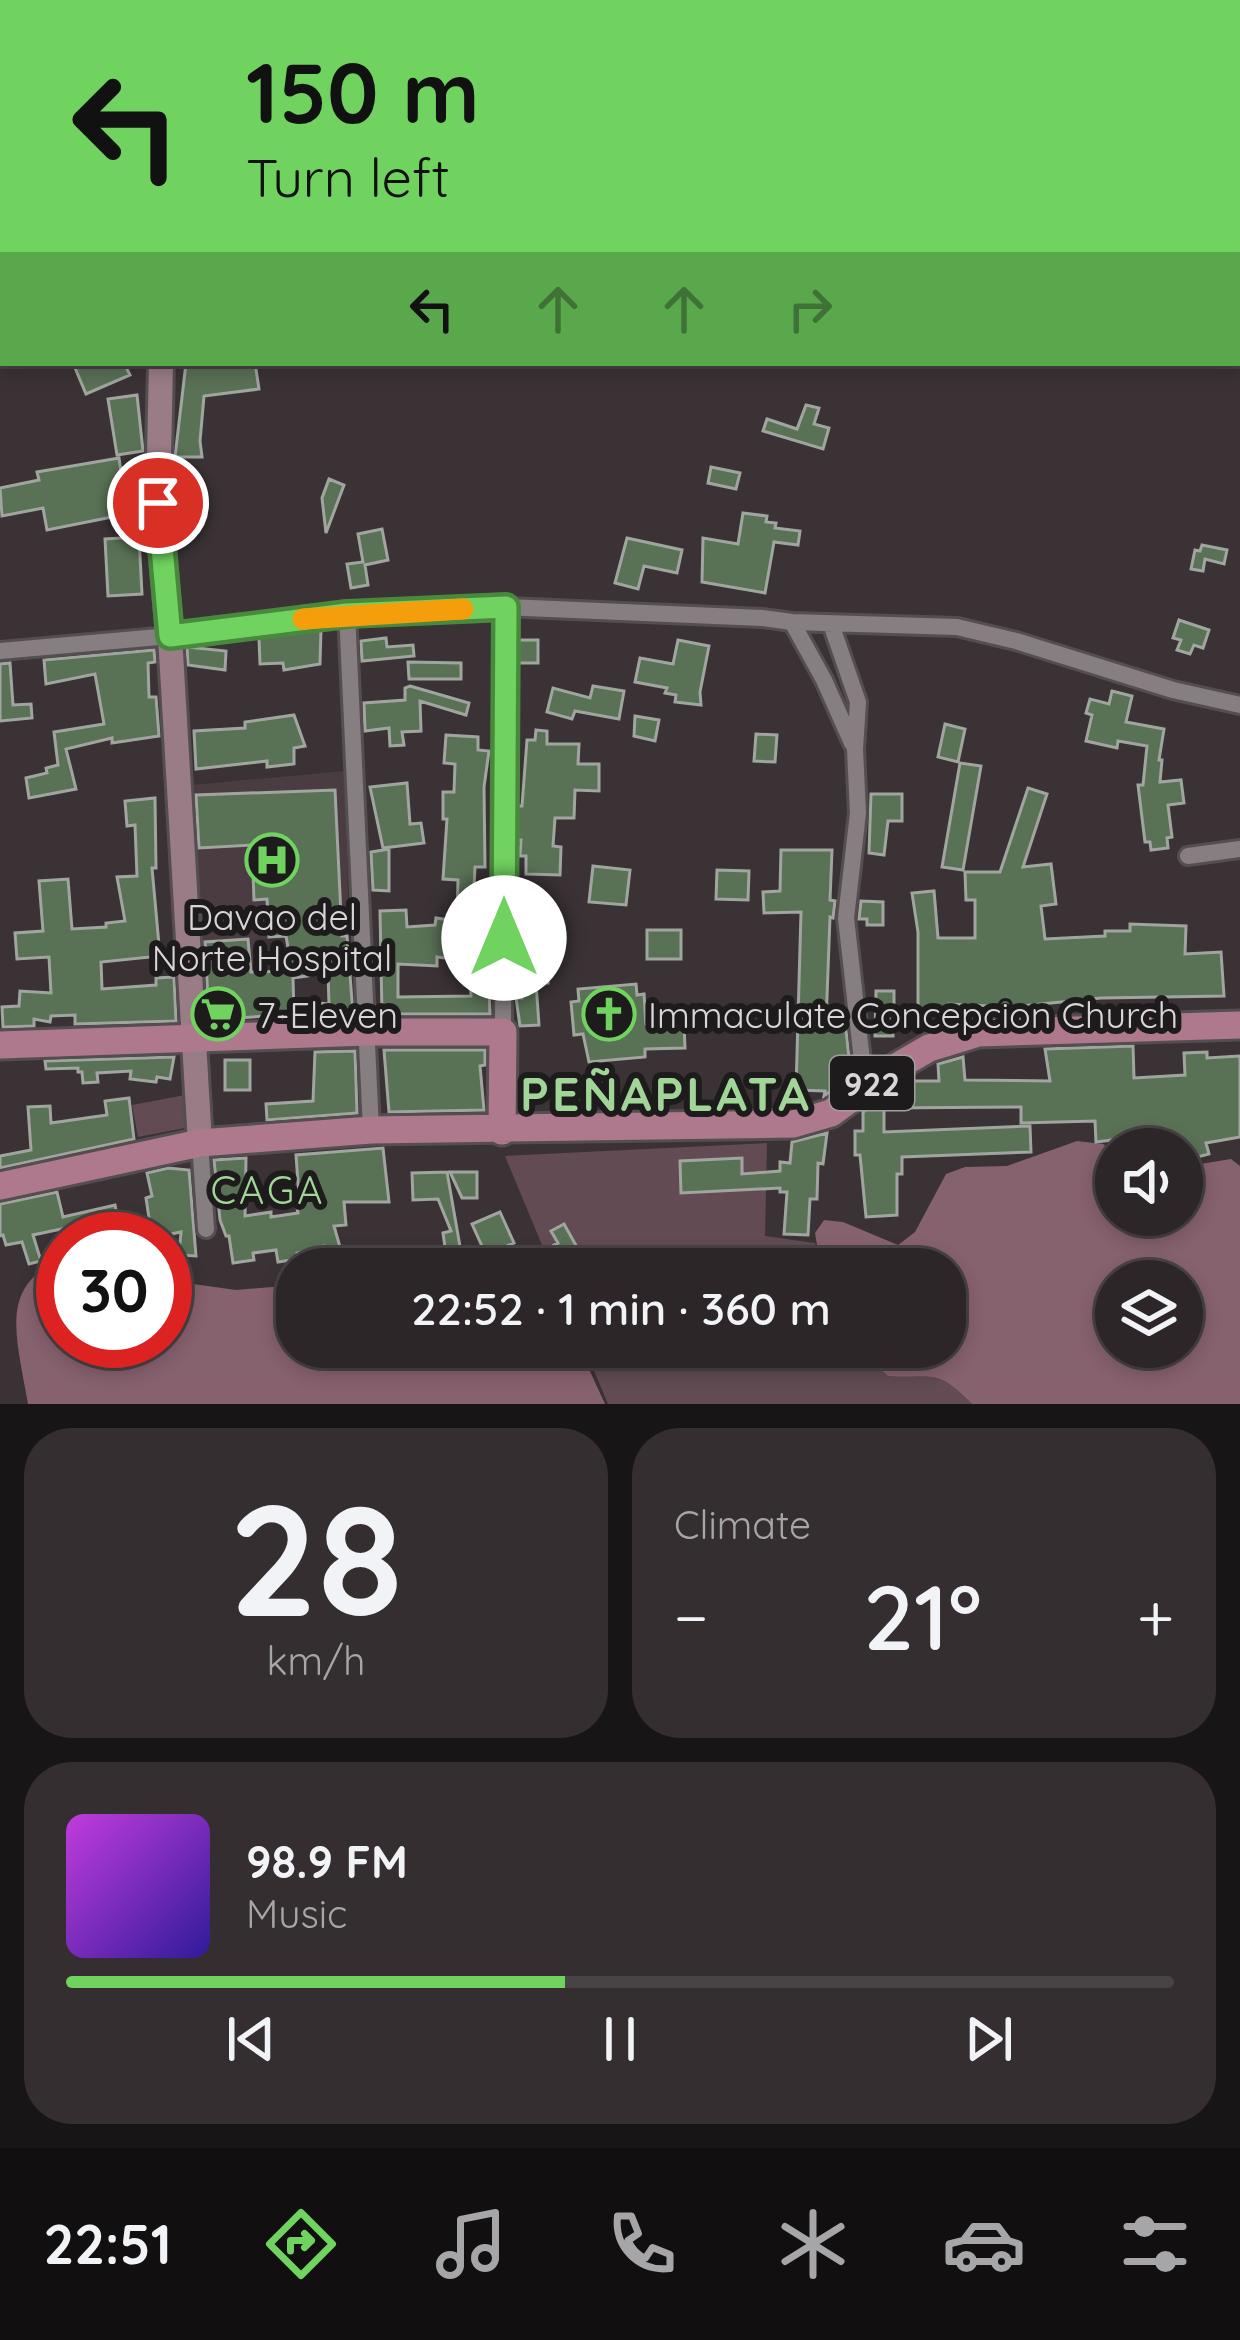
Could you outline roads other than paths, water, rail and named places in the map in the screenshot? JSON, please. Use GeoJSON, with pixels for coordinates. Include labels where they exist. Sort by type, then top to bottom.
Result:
{"type":"FeatureCollection","features":[{"type":"Feature","properties":{"kind":"main road"},"geometry":{"type":"LineString","coordinates":[[161,366],[158,503],[200,1143]]}},
{"type":"Feature","properties":{"kind":"main road","name":"922"},"geometry":{"type":"LineString","coordinates":[[0,1186],[200,1143],[370,1130],[793,1124],[831,1113],[929,1048],[978,1033],[1240,1025]]}},
{"type":"Feature","properties":{"kind":"main road"},"geometry":{"type":"LineString","coordinates":[[0,1045],[503,1032],[502,1131]]}},
{"type":"Feature","properties":{"kind":"street"},"geometry":{"type":"LineString","coordinates":[[0,651],[347,614],[506,607],[761,617],[957,627],[1240,706]]}},
{"type":"Feature","properties":{"kind":"street"},"geometry":{"type":"LineString","coordinates":[[503,1032],[506,607]]}},
{"type":"Feature","properties":{"kind":"street"},"geometry":{"type":"LineString","coordinates":[[347,614],[370,1130]]}},
{"type":"Feature","properties":{"kind":"street"},"geometry":{"type":"LineString","coordinates":[[792,622],[855,749]]}},
{"type":"Feature","properties":{"kind":"street"},"geometry":{"type":"LineString","coordinates":[[831,624],[858,702],[858,813],[846,918],[865,1087]]}},
{"type":"Feature","properties":{"kind":"street"},"geometry":{"type":"LineString","coordinates":[[1188,856],[1240,849]]}},
{"type":"Feature","properties":{"kind":"street"},"geometry":{"type":"LineString","coordinates":[[200,1143],[206,1229]]}},
{"type":"Feature","properties":{"kind":"place","name":"Davao del Norte Hospital"},"geometry":{"type":"Point","coordinates":[272,860]}},
{"type":"Feature","properties":{"kind":"place","name":"7-Eleven"},"geometry":{"type":"Point","coordinates":[218,1014]}},
{"type":"Feature","properties":{"kind":"place","name":"Immaculate Concepcion Church"},"geometry":{"type":"Point","coordinates":[609,1014]}},
{"type":"Feature","properties":{"kind":"district","name":"PEÑAPLATA"},"geometry":{"type":"Point","coordinates":[666,1093]}},
{"type":"Feature","properties":{"kind":"district","name":"CAGA"},"geometry":{"type":"Point","coordinates":[268,1189]}}]}
